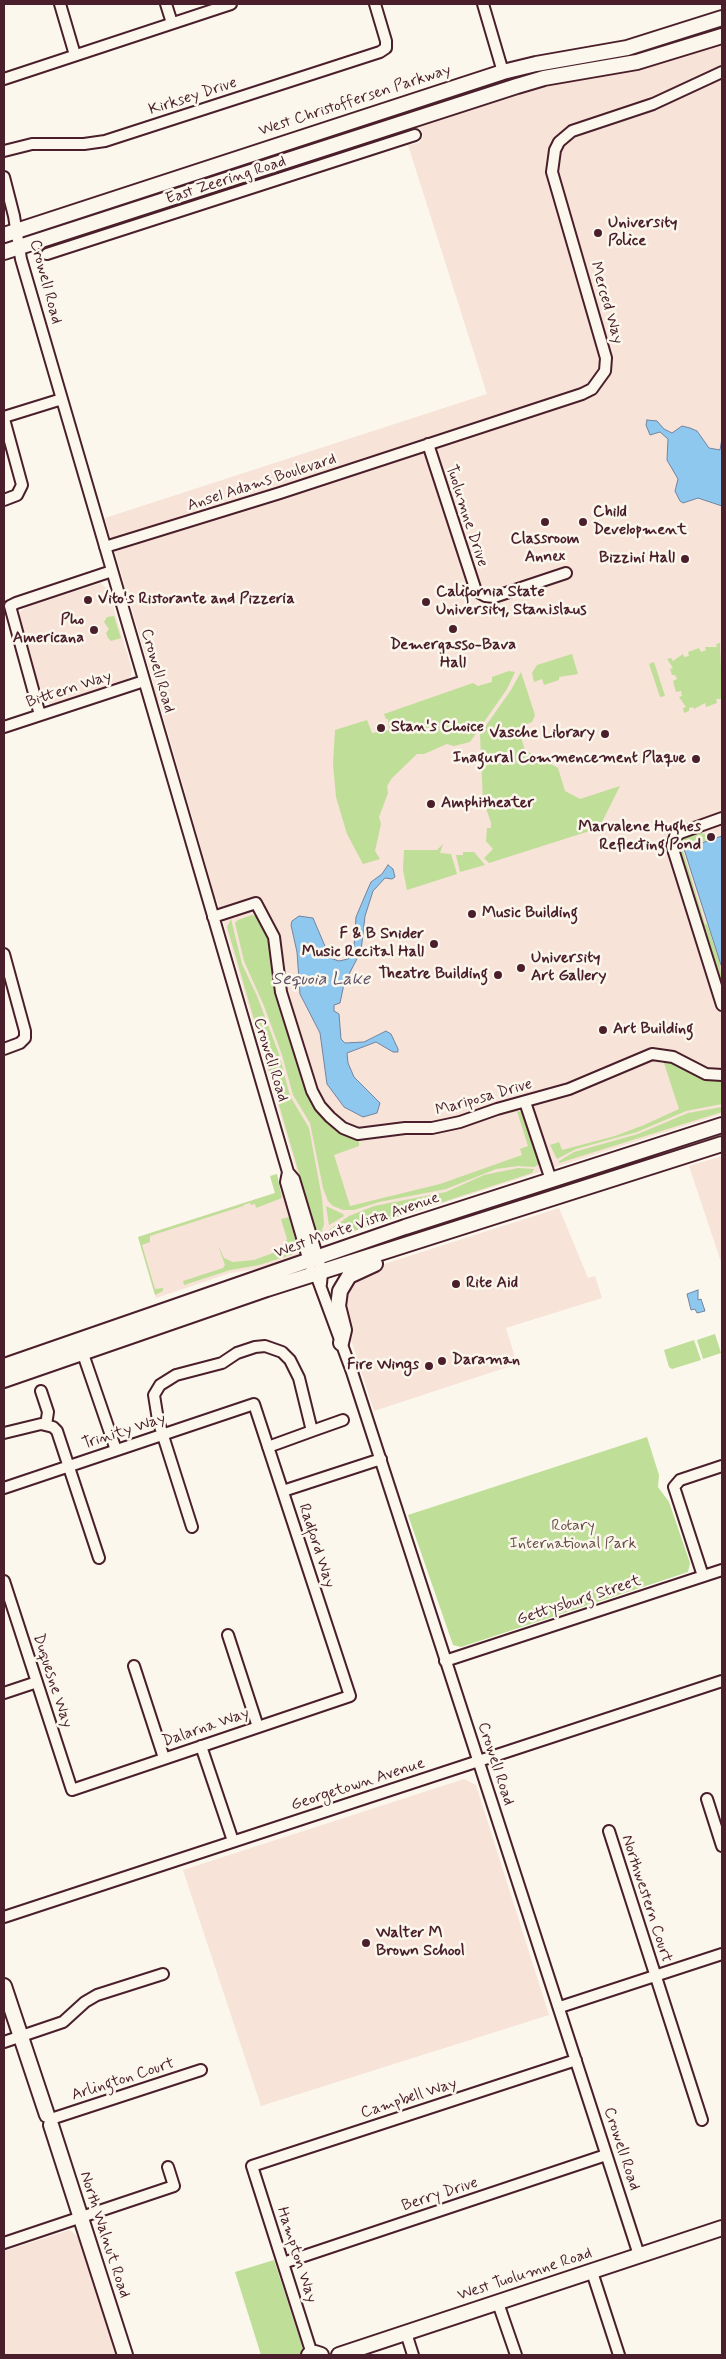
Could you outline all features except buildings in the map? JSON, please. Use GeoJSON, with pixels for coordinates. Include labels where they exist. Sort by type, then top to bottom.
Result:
{"type":"FeatureCollection","features":[{"type":"Feature","properties":{"kind":"street"},"geometry":{"type":"LineString","coordinates":[[60,4],[75,55]]}},
{"type":"Feature","properties":{"kind":"street"},"geometry":{"type":"LineString","coordinates":[[166,4],[172,23]]}},
{"type":"Feature","properties":{"kind":"street"},"geometry":{"type":"LineString","coordinates":[[4,79],[231,4]]}},
{"type":"Feature","properties":{"kind":"street","name":"Kirksey Drive"},"geometry":{"type":"LineString","coordinates":[[4,151],[32,144],[84,144],[112,139],[380,52],[386,48],[375,4]]}},
{"type":"Feature","properties":{"kind":"street"},"geometry":{"type":"LineString","coordinates":[[462,103],[463,98],[468,94],[503,82],[503,72],[483,4]]}},
{"type":"Feature","properties":{"kind":"street","name":"West Christoffersen Parkway"},"geometry":{"type":"LineString","coordinates":[[10,233],[503,72],[524,66],[627,48],[722,18]]}},
{"type":"Feature","properties":{"kind":"street"},"geometry":{"type":"LineString","coordinates":[[4,252],[184,192],[544,78],[646,59],[722,36]]}},
{"type":"Feature","properties":{"kind":"street","name":"Merced Way"},"geometry":{"type":"LineString","coordinates":[[428,444],[582,394],[596,386],[605,372],[606,358],[552,172],[555,150],[559,142],[572,131],[653,104],[722,72]]}},
{"type":"Feature","properties":{"kind":"street","name":"East Zeering Road"},"geometry":{"type":"LineString","coordinates":[[47,254],[415,136]]}},
{"type":"Feature","properties":{"kind":"street","name":"Crowell Road"},"geometry":{"type":"LineString","coordinates":[[4,176],[10,233],[19,246],[288,1172],[294,1179],[317,1270],[381,1459],[639,2255]]}},
{"type":"Feature","properties":{"kind":"street"},"geometry":{"type":"LineString","coordinates":[[184,192],[188,208]]}},
{"type":"Feature","properties":{"kind":"street"},"geometry":{"type":"LineString","coordinates":[[4,500],[17,495],[20,490],[21,478],[4,418],[62,399]]}},
{"type":"Feature","properties":{"kind":"street","name":"Ansel Adams Boulevard"},"geometry":{"type":"LineString","coordinates":[[105,547],[165,530],[428,444]]}},
{"type":"Feature","properties":{"kind":"street","name":"Tuolumne Drive"},"geometry":{"type":"LineString","coordinates":[[428,444],[476,591],[485,596],[494,597],[566,574]]}},
{"type":"Feature","properties":{"kind":"street"},"geometry":{"type":"LineString","coordinates":[[40,715],[10,606],[112,571]]}},
{"type":"Feature","properties":{"kind":"street","name":"Bittern Way"},"geometry":{"type":"LineString","coordinates":[[4,727],[144,681]]}},
{"type":"Feature","properties":{"kind":"street"},"geometry":{"type":"LineString","coordinates":[[722,818],[680,833],[672,846],[722,1005]]}},
{"type":"Feature","properties":{"kind":"street","name":"Mariposa Drive"},"geometry":{"type":"LineString","coordinates":[[213,917],[256,903],[274,938],[281,992],[296,1034],[307,1080],[320,1106],[338,1124],[358,1134],[405,1128],[436,1128],[591,1081],[652,1054],[670,1056],[706,1074],[721,1074]]}},
{"type":"Feature","properties":{"kind":"street"},"geometry":{"type":"LineString","coordinates":[[4,954],[24,1024],[25,1038],[20,1043],[4,1049]]}},
{"type":"Feature","properties":{"kind":"street"},"geometry":{"type":"LineString","coordinates":[[525,1102],[551,1180]]}},
{"type":"Feature","properties":{"kind":"street","name":"West Monte Vista Avenue"},"geometry":{"type":"LineString","coordinates":[[4,1380],[83,1354],[317,1270],[551,1180],[722,1125]]}},
{"type":"Feature","properties":{"kind":"street","name":"West Monte Vista Avenue"},"geometry":{"type":"LineString","coordinates":[[4,1366],[317,1270],[385,1252],[722,1144]]}},
{"type":"Feature","properties":{"kind":"street"},"geometry":{"type":"LineString","coordinates":[[341,1343],[344,1330],[338,1306],[341,1288],[349,1276],[376,1263],[385,1252]]}},
{"type":"Feature","properties":{"kind":"street"},"geometry":{"type":"LineString","coordinates":[[192,1527],[163,1435],[154,1395],[160,1385],[176,1375],[222,1363],[245,1350],[265,1346],[282,1352],[296,1368],[312,1431]]}},
{"type":"Feature","properties":{"kind":"street"},"geometry":{"type":"LineString","coordinates":[[83,1354],[116,1450]]}},
{"type":"Feature","properties":{"kind":"street"},"geometry":{"type":"LineString","coordinates":[[41,1391],[48,1412],[46,1424]]}},
{"type":"Feature","properties":{"kind":"street","name":"Trinity Way"},"geometry":{"type":"LineString","coordinates":[[4,1488],[254,1404]]}},
{"type":"Feature","properties":{"kind":"street","name":"Radford Way"},"geometry":{"type":"LineString","coordinates":[[254,1404],[350,1696]]}},
{"type":"Feature","properties":{"kind":"street"},"geometry":{"type":"LineString","coordinates":[[268,1448],[343,1420]]}},
{"type":"Feature","properties":{"kind":"street"},"geometry":{"type":"LineString","coordinates":[[4,1433],[20,1428],[46,1424],[53,1427],[60,1437],[70,1466],[98,1558]]}},
{"type":"Feature","properties":{"kind":"street"},"geometry":{"type":"LineString","coordinates":[[283,1491],[381,1459]]}},
{"type":"Feature","properties":{"kind":"street"},"geometry":{"type":"LineString","coordinates":[[703,1576],[675,1491],[676,1484],[682,1479],[722,1466]]}},
{"type":"Feature","properties":{"kind":"street","name":"Gettysburg Street"},"geometry":{"type":"LineString","coordinates":[[445,1661],[722,1570]]}},
{"type":"Feature","properties":{"kind":"street","name":"Duquesne Way"},"geometry":{"type":"LineString","coordinates":[[4,1581],[72,1790]]}},
{"type":"Feature","properties":{"kind":"street"},"geometry":{"type":"LineString","coordinates":[[228,1634],[258,1727]]}},
{"type":"Feature","properties":{"kind":"street"},"geometry":{"type":"LineString","coordinates":[[134,1666],[164,1758]]}},
{"type":"Feature","properties":{"kind":"street","name":"Georgetown Avenue"},"geometry":{"type":"LineString","coordinates":[[4,1917],[722,1681]]}},
{"type":"Feature","properties":{"kind":"street"},"geometry":{"type":"LineString","coordinates":[[4,1693],[37,1682]]}},
{"type":"Feature","properties":{"kind":"street","name":"Dalarna Way"},"geometry":{"type":"LineString","coordinates":[[72,1790],[350,1696]]}},
{"type":"Feature","properties":{"kind":"street"},"geometry":{"type":"LineString","coordinates":[[201,1746],[233,1842]]}},
{"type":"Feature","properties":{"kind":"street"},"geometry":{"type":"LineString","coordinates":[[707,1798],[722,1846]]}},
{"type":"Feature","properties":{"kind":"street","name":"Northwestern Court"},"geometry":{"type":"LineString","coordinates":[[609,1831],[702,2120]]}},
{"type":"Feature","properties":{"kind":"street"},"geometry":{"type":"LineString","coordinates":[[560,2007],[722,1954]]}},
{"type":"Feature","properties":{"kind":"street"},"geometry":{"type":"LineString","coordinates":[[4,2042],[63,2022],[85,2002],[97,1995],[163,1974]]}},
{"type":"Feature","properties":{"kind":"street","name":"North Walnut Road"},"geometry":{"type":"LineString","coordinates":[[4,1986],[20,2037],[51,2119],[80,2217],[125,2355]]}},
{"type":"Feature","properties":{"kind":"street","name":"Campbell Way"},"geometry":{"type":"LineString","coordinates":[[252,2166],[576,2060]]}},
{"type":"Feature","properties":{"kind":"street","name":"Arlington Court"},"geometry":{"type":"LineString","coordinates":[[51,2119],[202,2070]]}},
{"type":"Feature","properties":{"kind":"street","name":"Berry Drive"},"geometry":{"type":"LineString","coordinates":[[283,2263],[606,2155]]}},
{"type":"Feature","properties":{"kind":"street","name":"Hampton Way"},"geometry":{"type":"LineString","coordinates":[[252,2166],[314,2355]]}},
{"type":"Feature","properties":{"kind":"street"},"geometry":{"type":"LineString","coordinates":[[4,2243],[174,2186],[168,2167]]}},
{"type":"Feature","properties":{"kind":"street","name":"West Tuolumne Road"},"geometry":{"type":"LineString","coordinates":[[339,2355],[722,2228]]}},
{"type":"Feature","properties":{"kind":"street"},"geometry":{"type":"LineString","coordinates":[[592,2272],[619,2355]]}},
{"type":"Feature","properties":{"kind":"street"},"geometry":{"type":"LineString","coordinates":[[498,2303],[516,2355]]}},
{"type":"Feature","properties":{"kind":"street"},"geometry":{"type":"LineString","coordinates":[[406,2333],[413,2355]]}},
{"type":"Feature","properties":{"kind":"shaded area","name":"California State University, Stanislaus"},"geometry":{"type":"Polygon","coordinates":[[[722,43],[722,1114],[321,1242],[316,1237],[217,900],[212,898],[210,890],[212,886],[159,702],[155,700],[152,690],[154,685],[105,518],[487,394],[408,145],[419,143],[423,136],[421,129],[412,127],[512,94],[624,72],[722,43]]]}},
{"type":"Feature","properties":{"kind":"shaded area"},"geometry":{"type":"Polygon","coordinates":[[[101,583],[108,590],[132,669],[131,676],[126,680],[54,704],[47,703],[42,697],[19,619],[20,612],[26,607],[101,583]]]}},
{"type":"Feature","properties":{"kind":"shaded area"},"geometry":{"type":"Polygon","coordinates":[[[722,1156],[722,1265],[689,1166],[722,1156]]]}},
{"type":"Feature","properties":{"kind":"shaded area"},"geometry":{"type":"Polygon","coordinates":[[[284,1190],[300,1250],[297,1255],[262,1268],[230,1273],[156,1298],[138,1237],[284,1190]]]}},
{"type":"Feature","properties":{"kind":"shaded area"},"geometry":{"type":"Polygon","coordinates":[[[559,1208],[588,1278],[595,1276],[602,1298],[506,1328],[517,1364],[374,1411],[342,1312],[341,1305],[351,1282],[378,1266],[559,1208]]]}},
{"type":"Feature","properties":{"kind":"shaded area","name":"Walter M Brown School"},"geometry":{"type":"Polygon","coordinates":[[[464,1779],[476,1785],[549,2015],[261,2106],[183,1870],[464,1779]]]}},
{"type":"Feature","properties":{"kind":"shaded area"},"geometry":{"type":"Polygon","coordinates":[[[70,2230],[78,2237],[117,2355],[4,2355],[4,2251],[70,2230]]]}},
{"type":"Feature","properties":{"kind":"green space"},"geometry":{"type":"Polygon","coordinates":[[[412,127],[405,133],[196,200],[239,183],[412,127]]]}},
{"type":"Feature","properties":{"kind":"green space"},"geometry":{"type":"Polygon","coordinates":[[[177,207],[53,247],[44,246],[130,218],[177,207]]]}},
{"type":"Feature","properties":{"kind":"green space"},"geometry":{"type":"Polygon","coordinates":[[[114,616],[121,638],[111,641],[106,633],[109,629],[104,622],[107,617],[114,616]]]}},
{"type":"Feature","properties":{"kind":"green space"},"geometry":{"type":"Polygon","coordinates":[[[720,643],[722,699],[716,699],[717,703],[706,707],[705,703],[694,709],[693,707],[689,708],[689,711],[684,713],[683,708],[686,707],[679,697],[682,696],[681,691],[676,692],[673,681],[677,679],[675,675],[672,675],[670,669],[673,668],[667,659],[671,658],[673,661],[683,654],[684,657],[689,656],[688,652],[699,648],[701,652],[706,650],[705,647],[717,647],[716,644],[720,643]]]}},
{"type":"Feature","properties":{"kind":"green space"},"geometry":{"type":"Polygon","coordinates":[[[572,654],[578,674],[559,677],[559,680],[544,685],[542,679],[534,682],[532,673],[537,665],[572,654]]]}},
{"type":"Feature","properties":{"kind":"green space"},"geometry":{"type":"Polygon","coordinates":[[[654,662],[665,696],[660,697],[649,664],[654,662]]]}},
{"type":"Feature","properties":{"kind":"green space"},"geometry":{"type":"Polygon","coordinates":[[[509,671],[515,672],[507,689],[470,742],[454,746],[447,744],[424,754],[417,754],[392,778],[387,786],[388,793],[379,817],[381,824],[375,851],[380,859],[363,864],[347,834],[336,797],[333,764],[335,730],[367,720],[372,733],[389,730],[388,719],[386,719],[384,714],[473,683],[478,686],[492,682],[492,677],[509,671]]]}},
{"type":"Feature","properties":{"kind":"green space"},"geometry":{"type":"Polygon","coordinates":[[[521,672],[535,715],[532,722],[518,728],[525,750],[558,768],[565,791],[580,799],[620,786],[599,828],[489,863],[484,858],[493,849],[486,841],[487,828],[491,828],[491,823],[485,805],[477,808],[483,802],[480,734],[511,690],[521,672]]]}},
{"type":"Feature","properties":{"kind":"green space"},"geometry":{"type":"Polygon","coordinates":[[[699,832],[711,837],[711,839],[682,848],[705,924],[707,924],[720,963],[722,988],[679,854],[682,838],[699,832]]]}},
{"type":"Feature","properties":{"kind":"green space"},"geometry":{"type":"Polygon","coordinates":[[[443,844],[440,853],[451,854],[457,874],[407,890],[403,870],[404,850],[437,850],[443,844]]]}},
{"type":"Feature","properties":{"kind":"green space"},"geometry":{"type":"Polygon","coordinates":[[[463,852],[474,852],[485,865],[460,872],[456,855],[463,855],[463,852]]]}},
{"type":"Feature","properties":{"kind":"green space"},"geometry":{"type":"Polygon","coordinates":[[[252,915],[259,917],[272,947],[277,997],[308,1095],[315,1107],[339,1130],[359,1141],[359,1146],[334,1155],[350,1206],[440,1184],[522,1155],[520,1149],[528,1146],[517,1111],[521,1112],[539,1164],[534,1167],[518,1166],[496,1169],[446,1189],[379,1202],[354,1210],[343,1210],[333,1206],[328,1201],[323,1188],[310,1123],[293,1095],[282,1055],[264,1006],[244,961],[235,923],[252,915]]]}},
{"type":"Feature","properties":{"kind":"green space"},"geometry":{"type":"Polygon","coordinates":[[[231,919],[242,964],[257,996],[279,1054],[290,1096],[309,1128],[322,1198],[324,1224],[320,1237],[317,1235],[227,927],[231,919]]]}},
{"type":"Feature","properties":{"kind":"green space"},"geometry":{"type":"Polygon","coordinates":[[[664,1058],[705,1079],[722,1078],[722,1104],[686,1111],[637,1132],[576,1149],[557,1159],[550,1145],[559,1142],[562,1150],[615,1136],[679,1109],[663,1060],[664,1058]]]}},
{"type":"Feature","properties":{"kind":"green space"},"geometry":{"type":"Polygon","coordinates":[[[722,1107],[722,1112],[559,1163],[559,1161],[574,1152],[638,1134],[688,1113],[722,1107]]]}},
{"type":"Feature","properties":{"kind":"green space"},"geometry":{"type":"Polygon","coordinates":[[[518,1168],[534,1169],[532,1173],[326,1240],[323,1239],[329,1230],[349,1216],[374,1206],[446,1192],[484,1175],[518,1168]]]}},
{"type":"Feature","properties":{"kind":"green space"},"geometry":{"type":"Polygon","coordinates":[[[277,1174],[282,1198],[256,1208],[255,1204],[243,1205],[245,1210],[243,1206],[150,1236],[150,1242],[142,1245],[155,1289],[163,1288],[163,1291],[155,1295],[138,1237],[275,1193],[270,1176],[277,1174]]]}},
{"type":"Feature","properties":{"kind":"green space"},"geometry":{"type":"Polygon","coordinates":[[[326,1206],[343,1214],[344,1216],[329,1225],[326,1206]]]}},
{"type":"Feature","properties":{"kind":"green space"},"geometry":{"type":"Polygon","coordinates":[[[289,1217],[297,1246],[294,1254],[259,1265],[230,1270],[184,1285],[183,1281],[223,1268],[225,1265],[218,1245],[224,1258],[233,1262],[254,1260],[281,1250],[287,1239],[281,1219],[289,1217]]]}},
{"type":"Feature","properties":{"kind":"green space"},"geometry":{"type":"Polygon","coordinates":[[[715,1334],[721,1353],[703,1359],[697,1340],[715,1334]]]}},
{"type":"Feature","properties":{"kind":"green space"},"geometry":{"type":"Polygon","coordinates":[[[694,1340],[701,1360],[672,1369],[669,1367],[664,1350],[694,1340]]]}},
{"type":"Feature","properties":{"kind":"green space","name":"Rotary International Park"},"geometry":{"type":"Polygon","coordinates":[[[647,1437],[659,1475],[658,1487],[669,1502],[690,1563],[688,1572],[461,1647],[453,1645],[408,1515],[647,1437]]]}},
{"type":"Feature","properties":{"kind":"green space"},"geometry":{"type":"Polygon","coordinates":[[[274,2260],[303,2349],[302,2355],[261,2355],[235,2272],[274,2260]]]}},
{"type":"Feature","properties":{"kind":"water"},"geometry":{"type":"Polygon","coordinates":[[[647,420],[657,421],[664,429],[672,433],[682,426],[697,431],[709,448],[720,450],[722,438],[722,506],[698,498],[683,503],[680,501],[675,491],[678,479],[667,460],[668,439],[660,432],[650,435],[646,425],[647,420]]]}},
{"type":"Feature","properties":{"kind":"water"},"geometry":{"type":"Polygon","coordinates":[[[722,836],[722,968],[684,849],[722,836]]]}},
{"type":"Feature","properties":{"kind":"water","name":"Sequoia Lake"},"geometry":{"type":"Polygon","coordinates":[[[388,865],[393,869],[395,877],[392,879],[385,878],[373,891],[365,916],[361,951],[344,984],[340,1003],[334,1005],[334,1011],[339,1014],[341,1039],[345,1043],[364,1042],[386,1031],[391,1034],[398,1049],[398,1052],[393,1052],[376,1042],[347,1053],[348,1063],[354,1077],[380,1103],[377,1113],[363,1117],[344,1107],[327,1084],[320,1033],[300,994],[297,952],[291,925],[292,921],[299,916],[313,918],[330,958],[339,961],[348,959],[354,947],[356,917],[367,891],[371,882],[382,874],[388,865]]]}},
{"type":"Feature","properties":{"kind":"water"},"geometry":{"type":"Polygon","coordinates":[[[698,1290],[698,1300],[701,1299],[705,1311],[697,1313],[695,1309],[691,1310],[687,1294],[698,1290]]]}},
{"type":"Feature","properties":{"kind":"place","name":"University Police"},"geometry":{"type":"Point","coordinates":[598,233]}},
{"type":"Feature","properties":{"kind":"place","name":"Classroom Annex"},"geometry":{"type":"Point","coordinates":[545,522]}},
{"type":"Feature","properties":{"kind":"place","name":"Child Development"},"geometry":{"type":"Point","coordinates":[583,522]}},
{"type":"Feature","properties":{"kind":"place","name":"Bizzini Hall"},"geometry":{"type":"Point","coordinates":[685,559]}},
{"type":"Feature","properties":{"kind":"place","name":"Vito's Ristorante and Pizzeria"},"geometry":{"type":"Point","coordinates":[88,600]}},
{"type":"Feature","properties":{"kind":"place","name":"California State University, Stanislaus"},"geometry":{"type":"Point","coordinates":[426,602]}},
{"type":"Feature","properties":{"kind":"place","name":"Demergasso-Bava Hall"},"geometry":{"type":"Point","coordinates":[453,629]}},
{"type":"Feature","properties":{"kind":"place","name":"Pho Americana"},"geometry":{"type":"Point","coordinates":[94,630]}},
{"type":"Feature","properties":{"kind":"place","name":"Stan's Choice"},"geometry":{"type":"Point","coordinates":[381,728]}},
{"type":"Feature","properties":{"kind":"place","name":"Vasche Library"},"geometry":{"type":"Point","coordinates":[605,734]}},
{"type":"Feature","properties":{"kind":"place","name":"Inagural Commencement Plaque"},"geometry":{"type":"Point","coordinates":[696,759]}},
{"type":"Feature","properties":{"kind":"place","name":"Amphitheater"},"geometry":{"type":"Point","coordinates":[431,804]}},
{"type":"Feature","properties":{"kind":"place","name":"Marvalene Hughes Reflecting Pond"},"geometry":{"type":"Point","coordinates":[711,837]}},
{"type":"Feature","properties":{"kind":"place","name":"Music Building"},"geometry":{"type":"Point","coordinates":[472,914]}},
{"type":"Feature","properties":{"kind":"place","name":"F & B Snider Music Recital Hall"},"geometry":{"type":"Point","coordinates":[434,944]}},
{"type":"Feature","properties":{"kind":"place","name":"University Art Gallery"},"geometry":{"type":"Point","coordinates":[521,968]}},
{"type":"Feature","properties":{"kind":"place","name":"Theatre Building"},"geometry":{"type":"Point","coordinates":[498,975]}},
{"type":"Feature","properties":{"kind":"place","name":"Art Building"},"geometry":{"type":"Point","coordinates":[603,1030]}},
{"type":"Feature","properties":{"kind":"place","name":"Rite Aid"},"geometry":{"type":"Point","coordinates":[456,1284]}},
{"type":"Feature","properties":{"kind":"place","name":"Daraman"},"geometry":{"type":"Point","coordinates":[442,1361]}},
{"type":"Feature","properties":{"kind":"place","name":"Fire Wings"},"geometry":{"type":"Point","coordinates":[429,1366]}},
{"type":"Feature","properties":{"kind":"place","name":"Walter M Brown School"},"geometry":{"type":"Point","coordinates":[366,1943]}}]}
